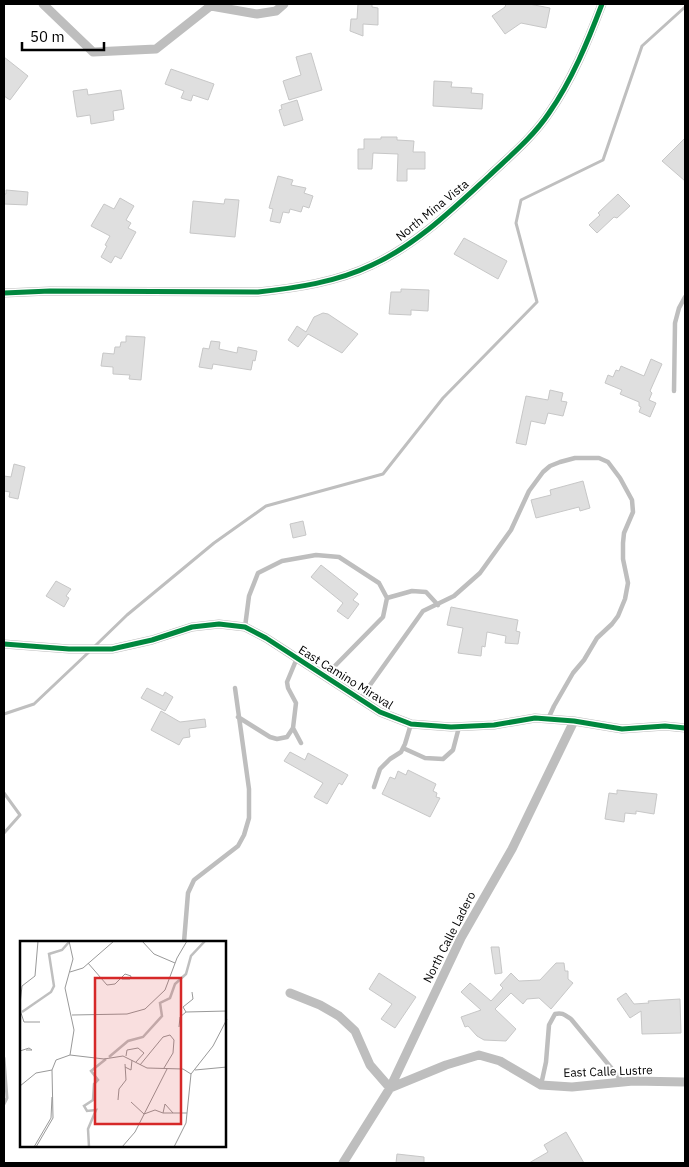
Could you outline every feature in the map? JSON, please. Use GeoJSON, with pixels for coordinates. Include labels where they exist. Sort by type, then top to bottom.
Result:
{"type":"FeatureCollection","features":[{"type":"Feature","properties":{"kind":"street"},"geometry":{"type":"LineString","coordinates":[[43,4],[93,52],[156,49],[212,5],[257,14],[276,11],[284,4]]}},
{"type":"Feature","properties":{"kind":"street","name":"North Mina Vista"},"geometry":{"type":"LineString","coordinates":[[4,293],[50,291],[258,292],[283,290],[310,284],[353,273],[372,265],[420,236],[467,196],[532,135],[560,96],[572,74],[602,4]]}},
{"type":"Feature","properties":{"kind":"street","name":"East Camino Miraval"},"geometry":{"type":"LineString","coordinates":[[4,644],[69,649],[112,649],[152,640],[192,627],[219,624],[245,627],[380,712],[411,724],[459,727],[494,725],[535,718],[574,721],[622,729],[665,726],[685,728]]}},
{"type":"Feature","properties":{"kind":"street","name":"North Calle Ladero"},"geometry":{"type":"LineString","coordinates":[[343,1163],[390,1088],[460,938],[512,850],[574,721]]}},
{"type":"Feature","properties":{"kind":"street"},"geometry":{"type":"LineString","coordinates":[[290,993],[320,1005],[339,1016],[355,1031],[370,1065],[390,1088]]}},
{"type":"Feature","properties":{"kind":"street","name":"East Calle Lustre"},"geometry":{"type":"LineString","coordinates":[[390,1088],[446,1065],[479,1055],[500,1060],[540,1085],[572,1087],[623,1082],[685,1082]]}},
{"type":"Feature","properties":{"kind":"lane"},"geometry":{"type":"LineString","coordinates":[[674,391],[675,323],[679,308],[685,297]]}},
{"type":"Feature","properties":{"kind":"lane"},"geometry":{"type":"LineString","coordinates":[[360,699],[424,611],[438,605],[458,592],[480,573],[511,530],[529,491],[543,472],[550,466],[568,460],[599,458],[608,462],[620,478],[632,500],[633,512],[624,533],[623,544],[623,559],[628,582],[625,599],[618,616],[597,638],[584,660],[573,673],[548,719]]}},
{"type":"Feature","properties":{"kind":"lane"},"geometry":{"type":"LineString","coordinates":[[245,627],[249,596],[258,573],[282,561],[316,555],[339,557],[379,583],[387,598],[383,617],[325,676]]}},
{"type":"Feature","properties":{"kind":"lane"},"geometry":{"type":"LineString","coordinates":[[387,598],[412,591],[426,592],[438,605]]}},
{"type":"Feature","properties":{"kind":"lane"},"geometry":{"type":"LineString","coordinates":[[238,717],[270,738],[277,740],[287,737],[293,728],[296,703],[287,682],[297,658]]}},
{"type":"Feature","properties":{"kind":"lane"},"geometry":{"type":"LineString","coordinates":[[184,941],[188,893],[194,880],[238,846],[244,835],[249,818],[249,789],[235,688]]}},
{"type":"Feature","properties":{"kind":"lane"},"geometry":{"type":"LineString","coordinates":[[374,787],[380,769],[401,752],[411,724]]}},
{"type":"Feature","properties":{"kind":"lane"},"geometry":{"type":"LineString","coordinates":[[403,748],[425,758],[443,759],[453,750],[459,727]]}},
{"type":"Feature","properties":{"kind":"lane"},"geometry":{"type":"LineString","coordinates":[[293,728],[301,744]]}},
{"type":"Feature","properties":{"kind":"lane"},"geometry":{"type":"LineString","coordinates":[[540,1085],[546,1062],[549,1025],[555,1014],[559,1013],[571,1019],[623,1082]]}},
{"type":"Feature","properties":{"kind":"building"},"geometry":{"type":"Polygon","coordinates":[[[358,4],[372,4],[372,7],[378,8],[378,25],[363,24],[363,36],[350,31],[351,19],[357,19],[358,4]]]}},
{"type":"Feature","properties":{"kind":"building"},"geometry":{"type":"Polygon","coordinates":[[[506,4],[529,4],[550,8],[546,28],[521,23],[505,34],[492,16],[505,7],[506,4]]]}},
{"type":"Feature","properties":{"kind":"building"},"geometry":{"type":"Polygon","coordinates":[[[311,53],[322,90],[289,100],[283,81],[301,75],[296,57],[311,53]]]}},
{"type":"Feature","properties":{"kind":"building"},"geometry":{"type":"Polygon","coordinates":[[[4,57],[28,76],[10,100],[4,96],[4,57]]]}},
{"type":"Feature","properties":{"kind":"building"},"geometry":{"type":"Polygon","coordinates":[[[171,69],[214,84],[208,100],[193,95],[191,101],[181,98],[184,91],[165,84],[171,69]]]}},
{"type":"Feature","properties":{"kind":"building"},"geometry":{"type":"Polygon","coordinates":[[[434,81],[452,82],[451,87],[472,88],[471,93],[483,94],[482,109],[433,106],[434,81]]]}},
{"type":"Feature","properties":{"kind":"building"},"geometry":{"type":"Polygon","coordinates":[[[87,89],[88,95],[121,90],[124,109],[113,111],[114,120],[91,124],[90,115],[77,117],[73,91],[87,89]]]}},
{"type":"Feature","properties":{"kind":"building"},"geometry":{"type":"Polygon","coordinates":[[[297,100],[303,120],[284,126],[279,110],[282,109],[281,105],[297,100]]]}},
{"type":"Feature","properties":{"kind":"building"},"geometry":{"type":"Polygon","coordinates":[[[381,137],[397,137],[397,140],[414,141],[413,152],[425,152],[425,169],[407,169],[407,181],[397,181],[398,154],[373,153],[372,169],[358,169],[358,149],[364,149],[364,139],[381,139],[381,137]]]}},
{"type":"Feature","properties":{"kind":"building"},"geometry":{"type":"Polygon","coordinates":[[[685,138],[685,181],[662,161],[685,138]]]}},
{"type":"Feature","properties":{"kind":"building"},"geometry":{"type":"Polygon","coordinates":[[[278,176],[293,180],[291,185],[306,188],[304,193],[313,196],[309,208],[303,206],[301,212],[290,209],[289,213],[283,212],[280,223],[270,221],[273,209],[269,208],[278,176]]]}},
{"type":"Feature","properties":{"kind":"building"},"geometry":{"type":"Polygon","coordinates":[[[6,190],[28,192],[27,205],[4,204],[6,190]]]}},
{"type":"Feature","properties":{"kind":"building"},"geometry":{"type":"Polygon","coordinates":[[[618,194],[630,206],[617,218],[614,217],[597,233],[589,225],[600,215],[598,213],[618,194]]]}},
{"type":"Feature","properties":{"kind":"building"},"geometry":{"type":"Polygon","coordinates":[[[120,198],[134,206],[126,220],[131,223],[128,228],[136,232],[121,259],[115,256],[111,263],[101,257],[110,236],[91,226],[104,204],[114,209],[120,198]]]}},
{"type":"Feature","properties":{"kind":"building"},"geometry":{"type":"Polygon","coordinates":[[[225,199],[239,200],[235,237],[190,233],[193,201],[224,204],[225,199]]]}},
{"type":"Feature","properties":{"kind":"building"},"geometry":{"type":"Polygon","coordinates":[[[464,238],[507,261],[498,279],[454,254],[464,238]]]}},
{"type":"Feature","properties":{"kind":"building"},"geometry":{"type":"Polygon","coordinates":[[[401,289],[429,290],[428,311],[411,310],[411,315],[389,314],[391,292],[401,292],[401,289]]]}},
{"type":"Feature","properties":{"kind":"building"},"geometry":{"type":"Polygon","coordinates":[[[323,313],[328,314],[358,334],[342,353],[308,334],[298,347],[288,340],[297,326],[306,332],[314,317],[323,313]]]}},
{"type":"Feature","properties":{"kind":"building"},"geometry":{"type":"Polygon","coordinates":[[[126,336],[145,337],[141,380],[129,379],[130,375],[113,374],[113,367],[101,366],[103,353],[114,354],[115,347],[120,347],[121,342],[126,342],[126,336]]]}},
{"type":"Feature","properties":{"kind":"building"},"geometry":{"type":"Polygon","coordinates":[[[211,341],[220,342],[219,349],[237,353],[238,347],[257,351],[251,370],[213,364],[212,369],[199,367],[203,348],[209,349],[211,341]]]}},
{"type":"Feature","properties":{"kind":"building"},"geometry":{"type":"Polygon","coordinates":[[[651,359],[662,364],[650,391],[652,393],[649,400],[656,403],[650,417],[639,412],[641,407],[639,402],[620,394],[622,390],[605,383],[608,375],[613,377],[616,370],[619,371],[621,366],[644,376],[651,359]]]}},
{"type":"Feature","properties":{"kind":"building"},"geometry":{"type":"Polygon","coordinates":[[[550,390],[563,393],[561,401],[567,402],[563,416],[548,413],[545,424],[531,421],[526,445],[516,443],[526,396],[548,400],[550,390]]]}},
{"type":"Feature","properties":{"kind":"building"},"geometry":{"type":"Polygon","coordinates":[[[14,464],[25,467],[18,499],[9,497],[10,492],[4,491],[4,476],[11,477],[14,464]]]}},
{"type":"Feature","properties":{"kind":"building"},"geometry":{"type":"Polygon","coordinates":[[[583,481],[590,508],[580,511],[579,507],[536,518],[531,500],[551,495],[550,490],[583,481]]]}},
{"type":"Feature","properties":{"kind":"building"},"geometry":{"type":"Polygon","coordinates":[[[303,521],[306,535],[293,538],[290,524],[303,521]]]}},
{"type":"Feature","properties":{"kind":"building"},"geometry":{"type":"Polygon","coordinates":[[[321,565],[358,594],[353,600],[359,604],[348,619],[337,611],[343,603],[311,577],[321,565]]]}},
{"type":"Feature","properties":{"kind":"building"},"geometry":{"type":"Polygon","coordinates":[[[56,581],[71,589],[66,596],[69,598],[64,607],[46,596],[56,581]]]}},
{"type":"Feature","properties":{"kind":"building"},"geometry":{"type":"Polygon","coordinates":[[[451,607],[518,620],[516,631],[520,632],[518,644],[505,643],[506,636],[487,632],[485,647],[482,646],[481,656],[458,653],[463,628],[447,625],[451,607]]]}},
{"type":"Feature","properties":{"kind":"building"},"geometry":{"type":"Polygon","coordinates":[[[147,688],[163,696],[165,692],[173,697],[165,711],[141,698],[147,688]]]}},
{"type":"Feature","properties":{"kind":"building"},"geometry":{"type":"Polygon","coordinates":[[[161,711],[180,722],[205,719],[206,727],[189,729],[190,737],[183,738],[179,745],[151,730],[161,711]]]}},
{"type":"Feature","properties":{"kind":"building"},"geometry":{"type":"Polygon","coordinates":[[[290,752],[305,760],[308,753],[348,775],[342,785],[339,783],[327,804],[314,797],[323,783],[284,761],[290,752]]]}},
{"type":"Feature","properties":{"kind":"building"},"geometry":{"type":"Polygon","coordinates":[[[408,770],[436,784],[433,791],[437,793],[436,797],[440,798],[430,817],[382,794],[390,777],[395,779],[398,771],[406,775],[408,770]]]}},
{"type":"Feature","properties":{"kind":"building"},"geometry":{"type":"Polygon","coordinates":[[[617,790],[657,794],[654,814],[636,811],[636,814],[625,813],[624,822],[605,819],[609,793],[617,794],[617,790]]]}},
{"type":"Feature","properties":{"kind":"building"},"geometry":{"type":"Polygon","coordinates":[[[491,947],[499,947],[502,973],[495,974],[491,947]]]}},
{"type":"Feature","properties":{"kind":"building"},"geometry":{"type":"Polygon","coordinates":[[[556,963],[564,963],[565,971],[568,971],[568,979],[573,983],[551,1009],[539,998],[527,999],[523,1004],[511,993],[495,1009],[516,1029],[506,1041],[484,1040],[477,1036],[468,1026],[465,1027],[461,1017],[481,1010],[461,992],[470,983],[491,1001],[503,988],[500,985],[511,973],[519,981],[540,980],[556,963]]]}},
{"type":"Feature","properties":{"kind":"building"},"geometry":{"type":"Polygon","coordinates":[[[379,973],[416,997],[395,1028],[381,1019],[392,1004],[369,989],[379,973]]]}},
{"type":"Feature","properties":{"kind":"building"},"geometry":{"type":"Polygon","coordinates":[[[626,993],[634,1004],[680,999],[681,1033],[642,1034],[641,1011],[630,1018],[617,999],[626,993]]]}},
{"type":"Feature","properties":{"kind":"building"},"geometry":{"type":"Polygon","coordinates":[[[566,1132],[584,1163],[529,1163],[548,1152],[544,1145],[566,1132]]]}},
{"type":"Feature","properties":{"kind":"building"},"geometry":{"type":"Polygon","coordinates":[[[397,1154],[424,1157],[424,1163],[396,1163],[397,1154]]]}},
{"type":"Feature","properties":{"kind":"waterway"},"geometry":{"type":"LineString","coordinates":[[95,646],[127,615],[214,543],[266,506],[383,474],[443,398],[537,302],[516,223],[521,200],[603,160],[642,46],[685,7]]}},
{"type":"Feature","properties":{"kind":"waterway"},"geometry":{"type":"LineString","coordinates":[[4,714],[34,704],[90,651]]}},
{"type":"Feature","properties":{"kind":"waterway"},"geometry":{"type":"LineString","coordinates":[[4,793],[20,815],[4,833]]}},
{"type":"Feature","properties":{"kind":"waterway"},"geometry":{"type":"LineString","coordinates":[[4,1058],[7,1098],[4,1104]]}},
{"type":"Feature","properties":{"kind":"cycle path"},"geometry":{"type":"LineString","coordinates":[[4,293],[50,291],[258,292],[331,280],[372,265],[419,237],[462,201],[536,130],[543,122],[572,74],[602,4]]}},
{"type":"Feature","properties":{"kind":"cycle path"},"geometry":{"type":"LineString","coordinates":[[4,644],[69,649],[112,649],[152,640],[192,627],[219,624],[245,627],[266,638],[380,712],[411,724],[451,727],[494,725],[535,718],[574,721],[622,729],[665,726],[685,728]]}}]}
